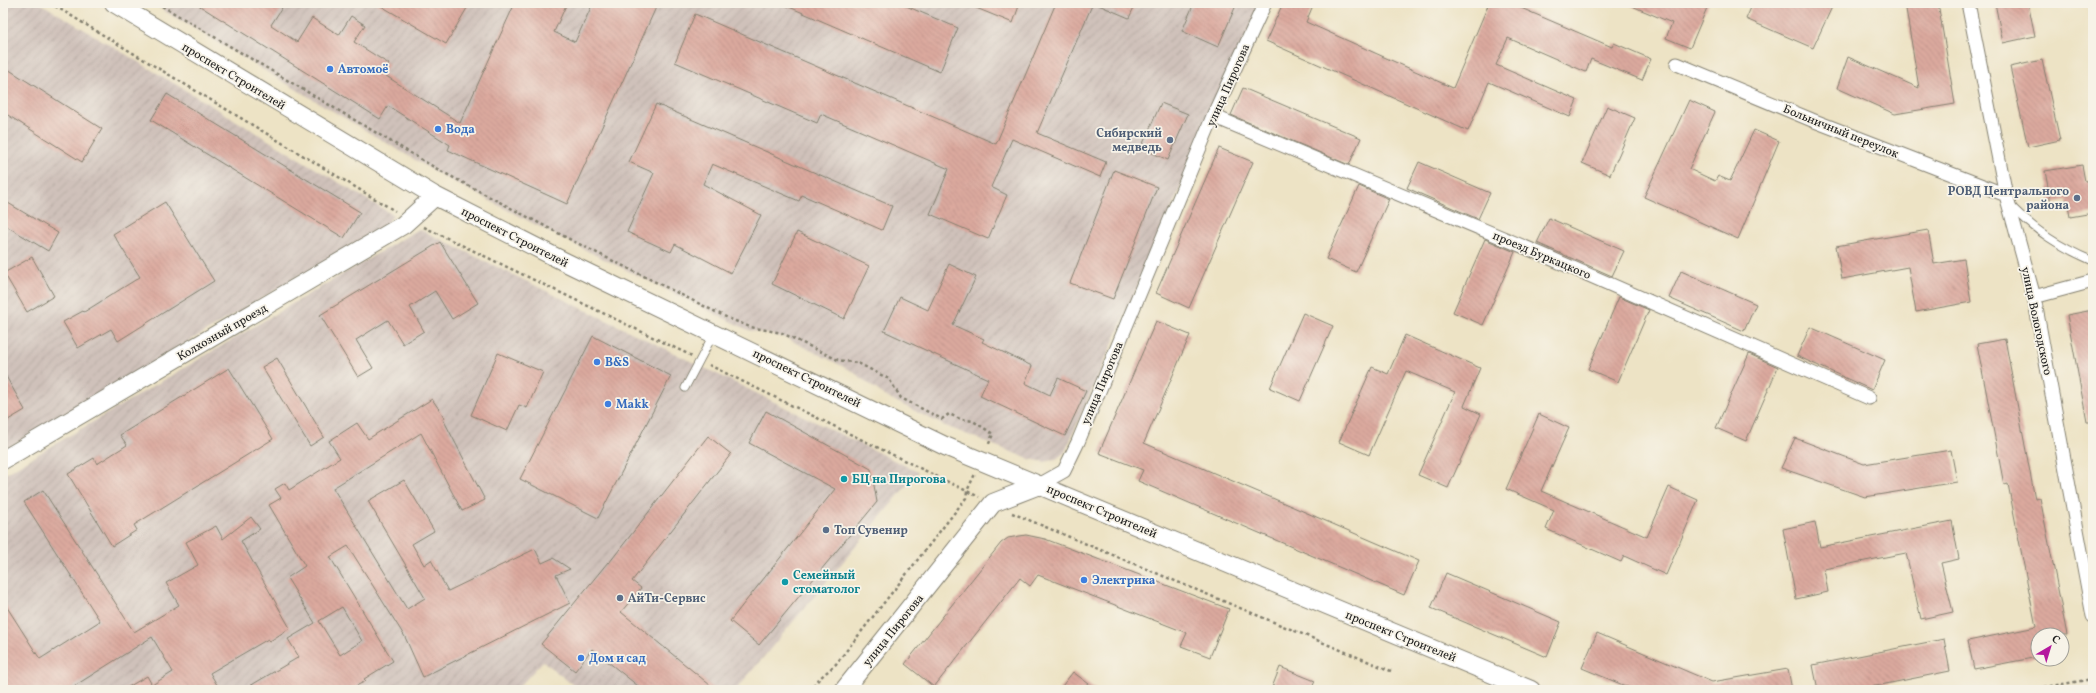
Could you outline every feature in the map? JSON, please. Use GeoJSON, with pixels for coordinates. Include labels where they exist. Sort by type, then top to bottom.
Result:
{"type":"FeatureCollection","features":[{"type":"Feature","properties":{"kind":"street","name":"проспект Строителей"},"geometry":{"type":"LineString","coordinates":[[114,3],[435,196],[563,261],[945,446],[1531,690]]}},
{"type":"Feature","properties":{"kind":"street","name":"улица Пирогова"},"geometry":{"type":"LineString","coordinates":[[844,690],[992,503],[1040,485],[1064,471],[1214,116],[1265,3]]}},
{"type":"Feature","properties":{"kind":"street","name":"улица Вологодского"},"geometry":{"type":"LineString","coordinates":[[1968,3],[2007,199],[2034,297],[2093,616]]}},
{"type":"Feature","properties":{"kind":"street","name":"Больничный переулок"},"geometry":{"type":"LineString","coordinates":[[1677,64],[2007,199]]}},
{"type":"Feature","properties":{"kind":"street","name":"проезд Буркацкого"},"geometry":{"type":"LineString","coordinates":[[1214,116],[1541,254],[1869,398]]}},
{"type":"Feature","properties":{"kind":"street","name":"Колхозный проезд"},"geometry":{"type":"LineString","coordinates":[[3,460],[403,225],[435,196]]}},
{"type":"Feature","properties":{"kind":"street"},"geometry":{"type":"LineString","coordinates":[[2034,297],[2093,281]]}},
{"type":"Feature","properties":{"kind":"lane"},"geometry":{"type":"LineString","coordinates":[[2007,199],[2032,227],[2056,243],[2093,261]]}},
{"type":"Feature","properties":{"kind":"lane"},"geometry":{"type":"LineString","coordinates":[[685,388],[714,333]]}},
{"type":"Feature","properties":{"kind":"path"},"geometry":{"type":"LineString","coordinates":[[156,3],[439,170],[573,241],[750,327],[782,333],[838,360],[858,363],[889,379],[901,398],[942,419],[949,414],[960,419],[973,422],[993,434],[967,491],[966,498],[836,664],[809,690]]}},
{"type":"Feature","properties":{"kind":"path"},"geometry":{"type":"LineString","coordinates":[[2026,690],[2093,679]]}},
{"type":"Feature","properties":{"kind":"shaded area"},"geometry":{"type":"Polygon","coordinates":[[[3,3],[40,3],[393,215],[386,225],[3,451],[3,3]]]}},
{"type":"Feature","properties":{"kind":"shaded area"},"geometry":{"type":"Polygon","coordinates":[[[151,3],[1261,3],[1065,452],[1056,459],[1045,462],[1029,459],[943,425],[885,396],[852,371],[786,338],[748,330],[555,235],[437,173],[151,3]]]}},
{"type":"Feature","properties":{"kind":"shaded area"},"geometry":{"type":"Polygon","coordinates":[[[419,229],[918,472],[736,690],[579,690],[543,661],[516,690],[3,690],[3,475],[419,229]]]}},
{"type":"Feature","properties":{"kind":"building"},"geometry":{"type":"Polygon","coordinates":[[[195,3],[285,3],[271,25],[297,42],[312,18],[339,35],[351,16],[365,25],[354,42],[389,64],[383,74],[460,123],[515,3],[567,3],[554,32],[575,42],[593,3],[658,3],[567,204],[448,150],[450,145],[388,106],[380,119],[195,3]]]}},
{"type":"Feature","properties":{"kind":"building"},"geometry":{"type":"Polygon","coordinates":[[[376,3],[470,3],[446,44],[376,3]]]}},
{"type":"Feature","properties":{"kind":"building"},"geometry":{"type":"Polygon","coordinates":[[[780,3],[899,3],[958,28],[940,72],[780,3]]]}},
{"type":"Feature","properties":{"kind":"building"},"geometry":{"type":"Polygon","coordinates":[[[964,3],[1020,3],[1013,23],[964,3]]]}},
{"type":"Feature","properties":{"kind":"building"},"geometry":{"type":"Polygon","coordinates":[[[1056,3],[1093,3],[1037,133],[1106,162],[1100,177],[1012,139],[991,187],[1007,195],[988,239],[930,214],[949,169],[821,114],[817,123],[675,62],[695,14],[996,144],[1056,3]]]}},
{"type":"Feature","properties":{"kind":"building"},"geometry":{"type":"Polygon","coordinates":[[[1094,3],[1136,3],[1129,18],[1094,3]]]}},
{"type":"Feature","properties":{"kind":"building"},"geometry":{"type":"Polygon","coordinates":[[[1194,3],[1237,3],[1218,47],[1182,31],[1194,3]]]}},
{"type":"Feature","properties":{"kind":"building"},"geometry":{"type":"Polygon","coordinates":[[[1283,3],[1314,3],[1306,22],[1453,88],[1489,3],[1523,3],[1521,8],[1612,47],[1614,43],[1651,59],[1642,80],[1591,59],[1586,72],[1508,38],[1496,65],[1577,100],[1570,117],[1489,82],[1468,131],[1266,41],[1283,3]]]}},
{"type":"Feature","properties":{"kind":"building"},"geometry":{"type":"Polygon","coordinates":[[[1625,3],[1709,3],[1690,48],[1666,38],[1672,23],[1625,3]]]}},
{"type":"Feature","properties":{"kind":"building"},"geometry":{"type":"Polygon","coordinates":[[[1753,3],[1823,3],[1832,7],[1813,48],[1746,19],[1753,3]]]}},
{"type":"Feature","properties":{"kind":"building"},"geometry":{"type":"Polygon","coordinates":[[[1905,3],[1938,3],[1955,104],[1895,114],[1837,88],[1848,57],[1919,88],[1905,3]]]}},
{"type":"Feature","properties":{"kind":"building"},"geometry":{"type":"Polygon","coordinates":[[[1995,3],[2028,3],[2035,36],[2003,43],[1995,3]]]}},
{"type":"Feature","properties":{"kind":"building"},"geometry":{"type":"Polygon","coordinates":[[[2042,60],[2060,140],[2028,147],[2010,67],[2042,60]]]}},
{"type":"Feature","properties":{"kind":"building"},"geometry":{"type":"Polygon","coordinates":[[[3,66],[102,129],[82,162],[3,112],[3,66]]]}},
{"type":"Feature","properties":{"kind":"building"},"geometry":{"type":"Polygon","coordinates":[[[1243,88],[1361,138],[1349,165],[1231,115],[1243,88]]]}},
{"type":"Feature","properties":{"kind":"building"},"geometry":{"type":"Polygon","coordinates":[[[167,94],[360,212],[344,238],[151,120],[167,94]]]}},
{"type":"Feature","properties":{"kind":"building"},"geometry":{"type":"Polygon","coordinates":[[[1689,100],[1715,112],[1689,169],[1715,181],[1718,176],[1730,181],[1754,130],[1779,141],[1738,239],[1644,197],[1689,100]]]}},
{"type":"Feature","properties":{"kind":"building"},"geometry":{"type":"Polygon","coordinates":[[[1161,103],[1188,114],[1168,160],[1141,148],[1161,103]]]}},
{"type":"Feature","properties":{"kind":"building"},"geometry":{"type":"Polygon","coordinates":[[[656,104],[892,206],[882,230],[802,195],[799,201],[712,164],[703,184],[761,215],[731,273],[675,244],[671,252],[627,232],[654,173],[629,162],[656,104]]]}},
{"type":"Feature","properties":{"kind":"building"},"geometry":{"type":"Polygon","coordinates":[[[1607,106],[1635,118],[1610,175],[1582,163],[1607,106]]]}},
{"type":"Feature","properties":{"kind":"building"},"geometry":{"type":"Polygon","coordinates":[[[1219,148],[1253,162],[1189,308],[1156,293],[1219,148]]]}},
{"type":"Feature","properties":{"kind":"building"},"geometry":{"type":"Polygon","coordinates":[[[1419,162],[1490,193],[1478,219],[1407,188],[1419,162]]]}},
{"type":"Feature","properties":{"kind":"building"},"geometry":{"type":"Polygon","coordinates":[[[2082,165],[2085,181],[2093,180],[2093,213],[2070,217],[2067,200],[2051,203],[2045,171],[2082,165]]]}},
{"type":"Feature","properties":{"kind":"building"},"geometry":{"type":"Polygon","coordinates":[[[1114,170],[1157,187],[1113,299],[1070,283],[1114,170]]]}},
{"type":"Feature","properties":{"kind":"building"},"geometry":{"type":"Polygon","coordinates":[[[1359,186],[1389,199],[1356,272],[1326,259],[1359,186]]]}},
{"type":"Feature","properties":{"kind":"building"},"geometry":{"type":"Polygon","coordinates":[[[3,200],[58,233],[48,251],[3,224],[3,200]]]}},
{"type":"Feature","properties":{"kind":"building"},"geometry":{"type":"Polygon","coordinates":[[[165,202],[214,281],[118,341],[111,329],[78,348],[63,322],[83,311],[84,312],[140,277],[113,234],[165,202]]]}},
{"type":"Feature","properties":{"kind":"building"},"geometry":{"type":"Polygon","coordinates":[[[1549,218],[1624,251],[1612,276],[1537,243],[1549,218]]]}},
{"type":"Feature","properties":{"kind":"building"},"geometry":{"type":"Polygon","coordinates":[[[1928,230],[1934,264],[1964,259],[1971,302],[1916,312],[1908,267],[1842,279],[1836,246],[1928,230]]]}},
{"type":"Feature","properties":{"kind":"building"},"geometry":{"type":"Polygon","coordinates":[[[797,232],[869,266],[844,319],[772,284],[797,232]]]}},
{"type":"Feature","properties":{"kind":"building"},"geometry":{"type":"Polygon","coordinates":[[[1485,239],[1515,252],[1483,325],[1453,312],[1485,239]]]}},
{"type":"Feature","properties":{"kind":"building"},"geometry":{"type":"Polygon","coordinates":[[[440,242],[478,303],[452,319],[435,291],[410,307],[424,331],[403,344],[388,320],[356,340],[373,368],[358,377],[320,315],[440,242]]]}},
{"type":"Feature","properties":{"kind":"building"},"geometry":{"type":"Polygon","coordinates":[[[32,257],[54,296],[27,312],[4,273],[32,257]]]}},
{"type":"Feature","properties":{"kind":"building"},"geometry":{"type":"Polygon","coordinates":[[[949,264],[976,277],[953,325],[984,339],[982,342],[1032,366],[1025,383],[1050,395],[1058,378],[1086,391],[1065,436],[980,396],[988,379],[884,331],[900,297],[928,310],[949,264]]]}},
{"type":"Feature","properties":{"kind":"building"},"geometry":{"type":"Polygon","coordinates":[[[1681,271],[1756,304],[1744,331],[1669,298],[1681,271]]]}},
{"type":"Feature","properties":{"kind":"building"},"geometry":{"type":"Polygon","coordinates":[[[1619,297],[1649,310],[1618,382],[1588,369],[1619,297]]]}},
{"type":"Feature","properties":{"kind":"building"},"geometry":{"type":"Polygon","coordinates":[[[2093,310],[2093,422],[2087,422],[2067,315],[2093,310]]]}},
{"type":"Feature","properties":{"kind":"building"},"geometry":{"type":"Polygon","coordinates":[[[1303,313],[1333,326],[1300,401],[1270,388],[1303,313]]]}},
{"type":"Feature","properties":{"kind":"building"},"geometry":{"type":"Polygon","coordinates":[[[1156,321],[1190,335],[1144,443],[1419,561],[1404,595],[1138,481],[1143,470],[1099,453],[1156,321]]]}},
{"type":"Feature","properties":{"kind":"building"},"geometry":{"type":"Polygon","coordinates":[[[1810,327],[1885,360],[1872,390],[1797,356],[1810,327]]]}},
{"type":"Feature","properties":{"kind":"building"},"geometry":{"type":"Polygon","coordinates":[[[1405,335],[1480,368],[1464,406],[1481,414],[1448,488],[1418,475],[1455,392],[1406,371],[1369,455],[1339,442],[1372,367],[1388,374],[1405,335]]]}},
{"type":"Feature","properties":{"kind":"building"},"geometry":{"type":"Polygon","coordinates":[[[593,336],[671,376],[598,518],[520,479],[593,336]]]}},
{"type":"Feature","properties":{"kind":"building"},"geometry":{"type":"Polygon","coordinates":[[[2005,339],[2035,499],[2040,498],[2065,627],[2036,627],[2008,484],[2004,485],[1977,344],[2005,339]]]}},
{"type":"Feature","properties":{"kind":"building"},"geometry":{"type":"Polygon","coordinates":[[[498,353],[543,372],[527,408],[519,405],[507,431],[471,415],[498,353]]]}},
{"type":"Feature","properties":{"kind":"building"},"geometry":{"type":"Polygon","coordinates":[[[1749,354],[1778,367],[1746,441],[1716,428],[1749,354]]]}},
{"type":"Feature","properties":{"kind":"building"},"geometry":{"type":"Polygon","coordinates":[[[277,358],[324,437],[310,446],[262,367],[277,358]]]}},
{"type":"Feature","properties":{"kind":"building"},"geometry":{"type":"Polygon","coordinates":[[[229,368],[273,439],[134,525],[137,530],[112,546],[68,474],[94,458],[97,464],[127,445],[120,435],[229,368]]]}},
{"type":"Feature","properties":{"kind":"building"},"geometry":{"type":"Polygon","coordinates":[[[3,371],[25,410],[3,423],[3,371]]]}},
{"type":"Feature","properties":{"kind":"building"},"geometry":{"type":"Polygon","coordinates":[[[432,399],[445,418],[443,419],[485,500],[462,511],[421,433],[333,488],[407,609],[425,598],[368,501],[404,480],[434,531],[412,544],[424,565],[431,560],[448,591],[535,549],[542,563],[553,558],[570,569],[556,575],[570,603],[423,677],[405,637],[348,546],[330,557],[393,661],[364,679],[366,681],[356,686],[359,690],[243,690],[299,657],[288,639],[315,623],[287,578],[305,566],[269,505],[281,498],[275,489],[285,483],[289,490],[340,458],[329,441],[357,423],[368,439],[432,399]],[[342,607],[319,621],[340,655],[362,641],[342,607]]]}},
{"type":"Feature","properties":{"kind":"building","name":"БЦ на Пирогова"},"geometry":{"type":"Polygon","coordinates":[[[766,411],[871,469],[877,502],[759,645],[730,621],[835,489],[749,443],[766,411]]]}},
{"type":"Feature","properties":{"kind":"building"},"geometry":{"type":"Polygon","coordinates":[[[1539,414],[1569,428],[1541,491],[1647,537],[1669,487],[1698,500],[1666,575],[1624,556],[1621,562],[1546,529],[1554,510],[1506,489],[1539,414]]]}},
{"type":"Feature","properties":{"kind":"building"},"geometry":{"type":"Polygon","coordinates":[[[708,436],[731,454],[632,581],[641,588],[621,612],[716,690],[643,690],[592,649],[575,671],[541,644],[608,562],[609,563],[708,436]]]}},
{"type":"Feature","properties":{"kind":"building"},"geometry":{"type":"Polygon","coordinates":[[[1795,438],[1864,464],[1951,450],[1957,482],[1865,497],[1781,468],[1795,438]]]}},
{"type":"Feature","properties":{"kind":"building"},"geometry":{"type":"Polygon","coordinates":[[[43,490],[134,632],[179,605],[166,583],[198,565],[186,542],[216,526],[223,539],[251,517],[260,529],[241,541],[290,628],[270,641],[268,639],[210,673],[220,690],[123,690],[147,676],[152,685],[173,672],[152,637],[68,690],[8,690],[3,682],[3,601],[40,659],[100,621],[24,502],[43,490]]]}},
{"type":"Feature","properties":{"kind":"building"},"geometry":{"type":"Polygon","coordinates":[[[1952,521],[1959,559],[1941,563],[1953,612],[1921,619],[1906,553],[1824,569],[1828,592],[1796,599],[1783,529],[1815,522],[1820,547],[1952,521]]]}},
{"type":"Feature","properties":{"kind":"building"},"geometry":{"type":"Polygon","coordinates":[[[1026,535],[1045,539],[1229,609],[1210,657],[1181,646],[1187,633],[1038,575],[1030,586],[1020,578],[934,687],[905,664],[1001,543],[1008,538],[1026,535]]]}},
{"type":"Feature","properties":{"kind":"building"},"geometry":{"type":"Polygon","coordinates":[[[1446,573],[1561,622],[1547,657],[1431,608],[1446,573]]]}},
{"type":"Feature","properties":{"kind":"building"},"geometry":{"type":"Polygon","coordinates":[[[2030,628],[2030,658],[1974,669],[1968,641],[2030,628]]]}},
{"type":"Feature","properties":{"kind":"building"},"geometry":{"type":"Polygon","coordinates":[[[1597,633],[1712,682],[1788,669],[1792,690],[1635,690],[1582,668],[1597,633]]]}},
{"type":"Feature","properties":{"kind":"building"},"geometry":{"type":"Polygon","coordinates":[[[1944,639],[1950,671],[1856,690],[1818,690],[1813,665],[1944,639]]]}},
{"type":"Feature","properties":{"kind":"building"},"geometry":{"type":"Polygon","coordinates":[[[1280,667],[1315,681],[1311,690],[1271,690],[1280,667]]]}},
{"type":"Feature","properties":{"kind":"building"},"geometry":{"type":"Polygon","coordinates":[[[1073,672],[1097,690],[1059,690],[1073,672]]]}},
{"type":"Feature","properties":{"kind":"place","name":"Автомоё"},"geometry":{"type":"Point","coordinates":[330,69]}},
{"type":"Feature","properties":{"kind":"place","name":"Вода"},"geometry":{"type":"Point","coordinates":[438,129]}},
{"type":"Feature","properties":{"kind":"place","name":"Сибирский медведь"},"geometry":{"type":"Point","coordinates":[1170,140]}},
{"type":"Feature","properties":{"kind":"place","name":"РОВД Центрального района"},"geometry":{"type":"Point","coordinates":[2077,198]}},
{"type":"Feature","properties":{"kind":"place","name":"B&S"},"geometry":{"type":"Point","coordinates":[597,362]}},
{"type":"Feature","properties":{"kind":"place","name":"Makk"},"geometry":{"type":"Point","coordinates":[608,404]}},
{"type":"Feature","properties":{"kind":"place","name":"БЦ на Пирогова"},"geometry":{"type":"Point","coordinates":[844,479]}},
{"type":"Feature","properties":{"kind":"place","name":"Топ Сувенир"},"geometry":{"type":"Point","coordinates":[826,530]}},
{"type":"Feature","properties":{"kind":"place","name":"Электрика"},"geometry":{"type":"Point","coordinates":[1084,580]}},
{"type":"Feature","properties":{"kind":"place","name":"Семейный стоматолог"},"geometry":{"type":"Point","coordinates":[785,582]}},
{"type":"Feature","properties":{"kind":"place","name":"АйТи-Сервис"},"geometry":{"type":"Point","coordinates":[620,598]}},
{"type":"Feature","properties":{"kind":"place","name":"Дом и сад"},"geometry":{"type":"Point","coordinates":[581,658]}}]}
